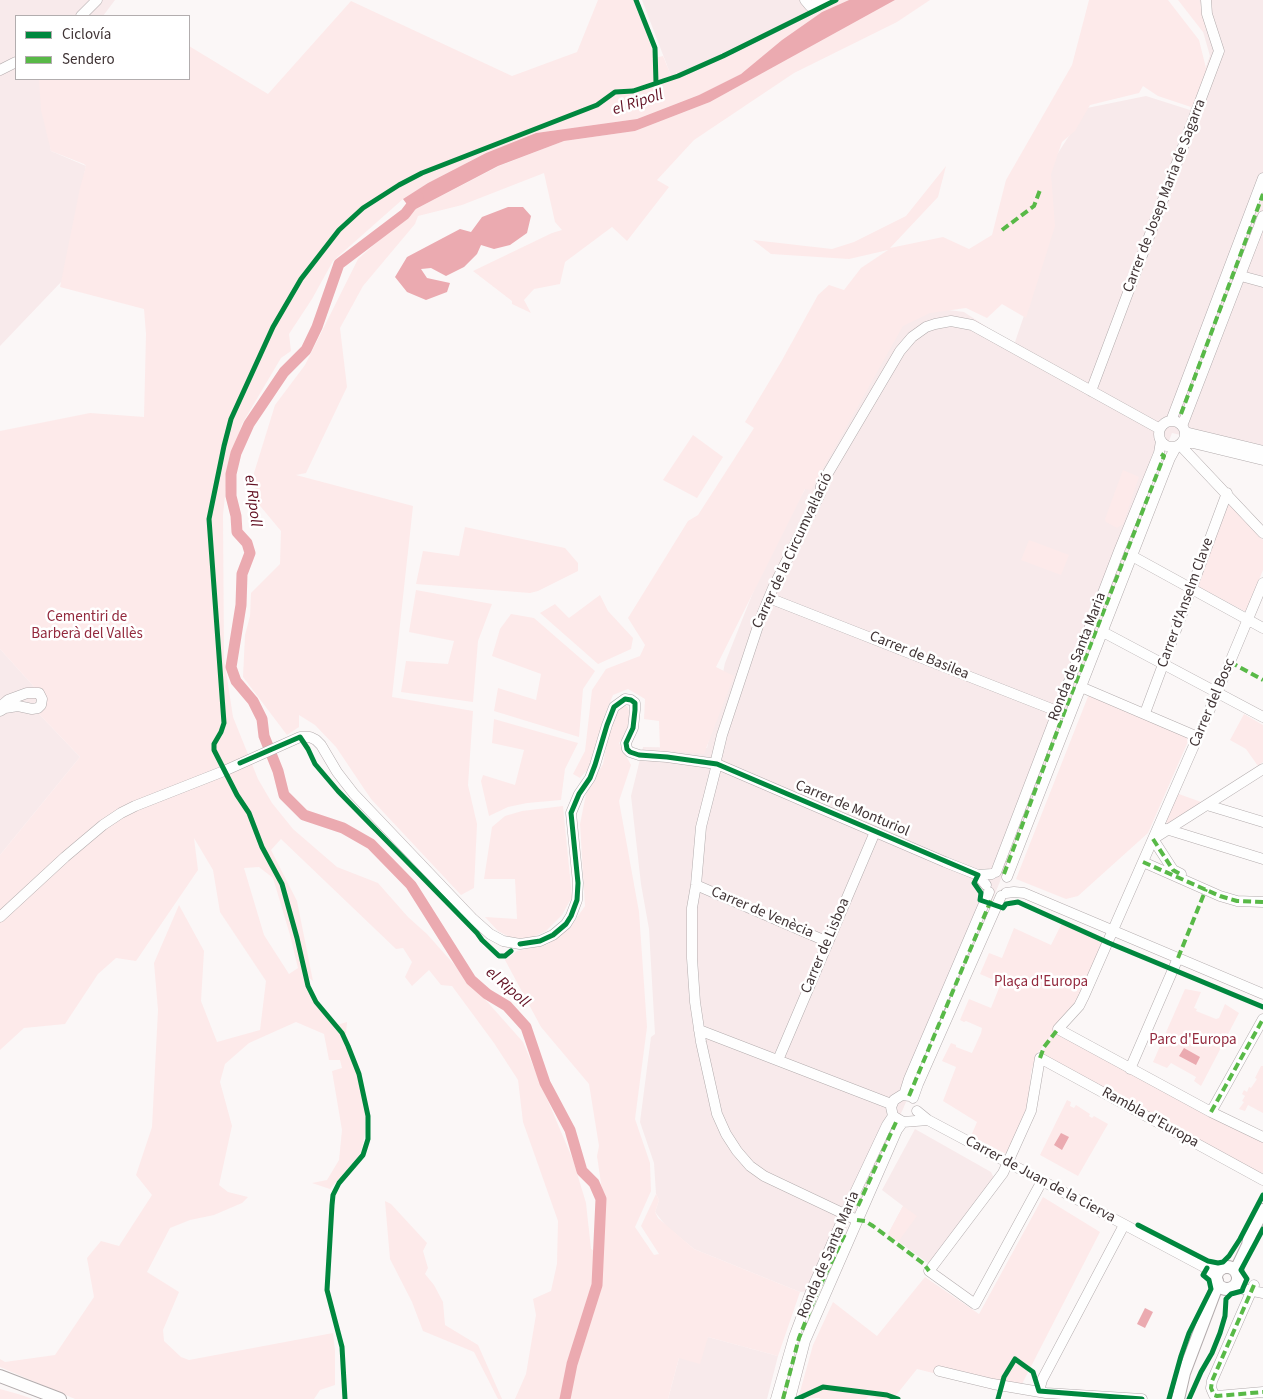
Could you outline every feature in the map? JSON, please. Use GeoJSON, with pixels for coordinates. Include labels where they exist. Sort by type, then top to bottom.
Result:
{"type":"FeatureCollection","features":[{"type":"Feature","properties":{"kind":"main road"},"geometry":{"type":"LineString","coordinates":[[1205,1319],[1213,1312],[1224,1293],[1235,1282],[1238,1266],[1248,1245],[1250,1235],[1263,1210]]}},
{"type":"Feature","properties":{"kind":"main road"},"geometry":{"type":"LineString","coordinates":[[1178,1399],[1184,1372],[1220,1275],[1234,1258],[1243,1241],[1250,1235]]}},
{"type":"Feature","properties":{"kind":"main road"},"geometry":{"type":"LineString","coordinates":[[1220,1275],[1231,1268],[1235,1282]]}},
{"type":"Feature","properties":{"kind":"main road"},"geometry":{"type":"LineString","coordinates":[[1220,1275],[1222,1287],[1235,1282]]}},
{"type":"Feature","properties":{"kind":"main road"},"geometry":{"type":"LineString","coordinates":[[0,1376],[60,1399]]}},
{"type":"Feature","properties":{"kind":"street"},"geometry":{"type":"LineString","coordinates":[[82,15],[97,0]]}},
{"type":"Feature","properties":{"kind":"street"},"geometry":{"type":"LineString","coordinates":[[805,0],[810,6],[828,0]]}},
{"type":"Feature","properties":{"kind":"street","name":"Carrer de Josep Maria de Sagarra"},"geometry":{"type":"LineString","coordinates":[[1091,391],[1219,51],[1207,14],[1206,0]]}},
{"type":"Feature","properties":{"kind":"street"},"geometry":{"type":"LineString","coordinates":[[0,70],[15,62]]}},
{"type":"Feature","properties":{"kind":"street"},"geometry":{"type":"LineString","coordinates":[[1171,421],[1263,178]]}},
{"type":"Feature","properties":{"kind":"street"},"geometry":{"type":"LineString","coordinates":[[1180,445],[1183,429],[1263,216]]}},
{"type":"Feature","properties":{"kind":"street"},"geometry":{"type":"LineString","coordinates":[[1241,276],[1263,282]]}},
{"type":"Feature","properties":{"kind":"street","name":"Carrer de la Circumval·lació"},"geometry":{"type":"LineString","coordinates":[[857,1220],[764,1176],[750,1166],[737,1152],[717,1114],[695,1002],[692,958],[692,908],[701,827],[717,764],[716,760],[724,726],[769,598],[820,494],[821,486],[900,351],[918,332],[935,324],[959,322],[972,325],[1160,429]]}},
{"type":"Feature","properties":{"kind":"street"},"geometry":{"type":"LineString","coordinates":[[1263,451],[1183,429],[1171,421],[1164,424],[1159,433],[1161,441],[1168,447],[1193,443],[1263,460]]}},
{"type":"Feature","properties":{"kind":"street","name":"Ronda de Santa Maria"},"geometry":{"type":"LineString","coordinates":[[994,873],[1118,551],[1159,453],[1161,441]]}},
{"type":"Feature","properties":{"kind":"street"},"geometry":{"type":"LineString","coordinates":[[1180,445],[1263,533]]}},
{"type":"Feature","properties":{"kind":"street","name":"Ronda de Santa Maria"},"geometry":{"type":"LineString","coordinates":[[1008,878],[1170,458],[1180,445]]}},
{"type":"Feature","properties":{"kind":"street","name":"Carrer d'Anselm Clave"},"geometry":{"type":"LineString","coordinates":[[1145,713],[1226,493]]}},
{"type":"Feature","properties":{"kind":"street"},"geometry":{"type":"LineString","coordinates":[[1132,556],[1263,628]]}},
{"type":"Feature","properties":{"kind":"street","name":"Carrer del Bosc"},"geometry":{"type":"LineString","coordinates":[[1130,1069],[1058,1029],[1082,1001],[1198,737],[1263,583]]}},
{"type":"Feature","properties":{"kind":"street","name":"Carrer de Basilea"},"geometry":{"type":"LineString","coordinates":[[769,598],[1070,716]]}},
{"type":"Feature","properties":{"kind":"street"},"geometry":{"type":"LineString","coordinates":[[1102,632],[1263,717]]}},
{"type":"Feature","properties":{"kind":"street"},"geometry":{"type":"LineString","coordinates":[[1081,687],[1198,737]]}},
{"type":"Feature","properties":{"kind":"street"},"geometry":{"type":"LineString","coordinates":[[0,707],[8,700],[27,693],[38,693],[42,699],[41,705],[34,709],[18,706],[5,708],[0,711]]}},
{"type":"Feature","properties":{"kind":"street","name":"Carrer de Monturiol"},"geometry":{"type":"LineString","coordinates":[[0,917],[73,851],[121,813],[300,737],[310,737],[321,745],[337,772],[354,794],[472,918],[490,934],[503,941],[520,944],[540,942],[554,935],[566,924],[577,900],[578,883],[571,814],[579,794],[590,778],[614,707],[625,699],[635,703],[633,728],[626,743],[627,749],[630,752],[639,755],[717,764],[978,875],[994,873]]}},
{"type":"Feature","properties":{"kind":"street"},"geometry":{"type":"LineString","coordinates":[[1261,772],[1153,839],[1173,870],[1206,889],[1237,901],[1263,902]]}},
{"type":"Feature","properties":{"kind":"street"},"geometry":{"type":"LineString","coordinates":[[1207,805],[1263,822]]}},
{"type":"Feature","properties":{"kind":"street"},"geometry":{"type":"LineString","coordinates":[[1159,825],[1263,859]]}},
{"type":"Feature","properties":{"kind":"street","name":"Carrer de Lisboa"},"geometry":{"type":"LineString","coordinates":[[778,1060],[875,832]]}},
{"type":"Feature","properties":{"kind":"street"},"geometry":{"type":"LineString","coordinates":[[1143,862],[1206,889]]}},
{"type":"Feature","properties":{"kind":"street"},"geometry":{"type":"LineString","coordinates":[[909,1097],[909,1079],[987,888],[987,879],[994,873],[1000,872],[1024,893]]}},
{"type":"Feature","properties":{"kind":"street","name":"Carrer de Monturiol"},"geometry":{"type":"LineString","coordinates":[[978,875],[987,888]]}},
{"type":"Feature","properties":{"kind":"street"},"geometry":{"type":"LineString","coordinates":[[909,1097],[918,1084],[1003,894],[1009,888],[1008,878]]}},
{"type":"Feature","properties":{"kind":"street","name":"Carrer de Venècia"},"geometry":{"type":"LineString","coordinates":[[696,885],[828,942]]}},
{"type":"Feature","properties":{"kind":"street"},"geometry":{"type":"LineString","coordinates":[[987,888],[993,895],[1011,892],[1024,893],[1263,994]]}},
{"type":"Feature","properties":{"kind":"street"},"geometry":{"type":"LineString","coordinates":[[1178,958],[1130,1069],[1263,1137]]}},
{"type":"Feature","properties":{"kind":"street"},"geometry":{"type":"LineString","coordinates":[[1211,1112],[1263,1019]]}},
{"type":"Feature","properties":{"kind":"street"},"geometry":{"type":"LineString","coordinates":[[699,1030],[892,1104]]}},
{"type":"Feature","properties":{"kind":"street","name":"Rambla d'Europa"},"geometry":{"type":"LineString","coordinates":[[1008,1163],[1031,1112],[1040,1058],[1262,1177]]}},
{"type":"Feature","properties":{"kind":"street"},"geometry":{"type":"LineString","coordinates":[[909,1097],[917,1103],[910,1118],[898,1120],[891,1112],[892,1104],[896,1098],[909,1097]]}},
{"type":"Feature","properties":{"kind":"street","name":"Ronda de Santa Maria"},"geometry":{"type":"LineString","coordinates":[[776,1399],[794,1337],[809,1297],[845,1214],[887,1125],[894,1116]]}},
{"type":"Feature","properties":{"kind":"street","name":"Ronda de Santa Maria"},"geometry":{"type":"LineString","coordinates":[[790,1399],[804,1341],[897,1130],[910,1118]]}},
{"type":"Feature","properties":{"kind":"street","name":"Carrer de Juan de la Cierva"},"geometry":{"type":"LineString","coordinates":[[910,1118],[928,1120],[1220,1275]]}},
{"type":"Feature","properties":{"kind":"street"},"geometry":{"type":"LineString","coordinates":[[1008,1163],[1003,1173],[929,1271],[975,1304],[1042,1181]]}},
{"type":"Feature","properties":{"kind":"street"},"geometry":{"type":"LineString","coordinates":[[1039,1391],[1042,1380],[1124,1225]]}},
{"type":"Feature","properties":{"kind":"street"},"geometry":{"type":"LineString","coordinates":[[1235,1282],[1246,1282],[1263,1293]]}},
{"type":"Feature","properties":{"kind":"street"},"geometry":{"type":"LineString","coordinates":[[1257,1288],[1212,1381],[1211,1388],[1214,1395],[1217,1396],[1262,1392]]}},
{"type":"Feature","properties":{"kind":"street"},"geometry":{"type":"LineString","coordinates":[[939,1371],[993,1384],[1039,1391],[1142,1399]]}},
{"type":"Feature","properties":{"kind":"shaded area"},"geometry":{"type":"Polygon","coordinates":[[[0,0],[115,0],[104,15],[15,15],[15,80],[42,80],[51,151],[86,166],[62,281],[0,346],[0,0]]]}},
{"type":"Feature","properties":{"kind":"shaded area"},"geometry":{"type":"Polygon","coordinates":[[[642,0],[840,0],[799,22],[673,81],[642,0]]]}},
{"type":"Feature","properties":{"kind":"shaded area"},"geometry":{"type":"Polygon","coordinates":[[[849,0],[895,0],[710,102],[635,131],[564,141],[498,166],[412,211],[403,199],[428,183],[486,153],[536,133],[637,119],[699,95],[741,74],[782,40],[822,12],[849,0]]]}},
{"type":"Feature","properties":{"kind":"shaded area"},"geometry":{"type":"Polygon","coordinates":[[[1194,0],[1263,0],[1263,454],[1172,433],[999,884],[903,1109],[818,1290],[800,1292],[694,1249],[666,1226],[655,1212],[659,1200],[656,1194],[654,1163],[640,1122],[651,1037],[655,1034],[649,929],[641,884],[631,796],[643,747],[707,748],[725,663],[767,557],[896,327],[921,312],[941,309],[964,312],[1014,345],[1053,230],[1047,170],[1087,108],[1146,96],[1190,110],[1210,56],[1194,0]]]}},
{"type":"Feature","properties":{"kind":"shaded area"},"geometry":{"type":"Polygon","coordinates":[[[508,207],[523,207],[531,216],[527,233],[510,245],[494,249],[481,245],[477,254],[464,267],[446,276],[431,268],[421,269],[427,278],[450,283],[447,292],[426,300],[407,292],[395,277],[407,257],[460,229],[471,232],[482,217],[508,207]]]}},
{"type":"Feature","properties":{"kind":"shaded area"},"geometry":{"type":"Polygon","coordinates":[[[0,649],[46,700],[39,714],[80,757],[0,855],[0,649]]]}},
{"type":"Feature","properties":{"kind":"shaded area"},"geometry":{"type":"Polygon","coordinates":[[[1184,1048],[1200,1057],[1196,1065],[1179,1056],[1184,1048]]]}},
{"type":"Feature","properties":{"kind":"shaded area"},"geometry":{"type":"Polygon","coordinates":[[[915,1129],[991,1172],[994,1178],[931,1263],[928,1263],[888,1234],[903,1206],[882,1190],[915,1129]]]}},
{"type":"Feature","properties":{"kind":"shaded area"},"geometry":{"type":"Polygon","coordinates":[[[1061,1133],[1069,1137],[1062,1150],[1054,1145],[1061,1133]]]}},
{"type":"Feature","properties":{"kind":"shaded area"},"geometry":{"type":"Polygon","coordinates":[[[1145,1308],[1153,1312],[1145,1328],[1137,1324],[1145,1308]]]}},
{"type":"Feature","properties":{"kind":"shaded area"},"geometry":{"type":"Polygon","coordinates":[[[708,1337],[778,1356],[767,1399],[668,1399],[679,1358],[708,1337]]]}},
{"type":"Feature","properties":{"kind":"green space","name":"Cementiri de Barberà del Vallès"},"geometry":{"type":"Polygon","coordinates":[[[598,0],[635,0],[655,57],[651,59],[663,56],[673,80],[695,72],[840,0],[849,0],[822,12],[782,40],[741,74],[699,95],[637,119],[536,133],[486,153],[428,183],[403,199],[333,261],[312,299],[289,334],[291,351],[281,358],[242,424],[228,466],[223,515],[224,658],[233,717],[258,779],[272,803],[293,829],[337,867],[378,883],[408,917],[427,934],[523,1042],[573,1160],[586,1203],[591,1249],[601,1255],[603,1197],[597,1156],[599,1146],[589,1084],[541,1027],[505,960],[517,951],[548,944],[571,926],[585,906],[580,824],[586,794],[603,764],[610,726],[620,707],[627,706],[630,713],[628,731],[619,743],[631,765],[619,801],[639,912],[647,1027],[635,1119],[650,1163],[651,1191],[635,1227],[654,1255],[659,1254],[641,1226],[656,1194],[659,1200],[655,1212],[658,1218],[694,1249],[800,1292],[778,1356],[708,1337],[700,1364],[679,1358],[668,1399],[515,1399],[526,1374],[536,1315],[533,1299],[551,1291],[557,1264],[558,1221],[523,1122],[518,1080],[494,1043],[452,986],[441,985],[429,970],[412,986],[405,977],[412,962],[403,948],[396,949],[281,839],[271,850],[297,901],[313,981],[304,974],[307,988],[333,1026],[347,1022],[345,1044],[355,1067],[366,1113],[361,1153],[330,1189],[312,1183],[327,1180],[339,1160],[342,1130],[332,1071],[342,1068],[340,1060],[329,1060],[324,1034],[296,1022],[249,1043],[225,1064],[220,1082],[232,1126],[219,1185],[228,1192],[248,1197],[242,1203],[214,1215],[190,1220],[170,1228],[147,1272],[179,1292],[163,1330],[164,1341],[181,1357],[189,1360],[333,1333],[335,1385],[320,1390],[314,1399],[75,1399],[0,1367],[0,1359],[5,1362],[55,1355],[94,1297],[87,1258],[101,1241],[119,1246],[152,1195],[136,1175],[152,1127],[158,1010],[154,963],[179,905],[204,951],[201,1001],[217,1042],[260,1030],[266,981],[220,912],[213,870],[194,838],[198,870],[136,961],[116,958],[98,974],[65,1024],[24,1028],[0,1050],[0,855],[80,757],[39,714],[46,700],[0,649],[0,431],[90,413],[144,417],[146,334],[144,309],[60,287],[86,166],[51,151],[41,110],[39,80],[190,80],[190,47],[268,94],[351,1],[512,76],[577,52],[598,0]],[[259,867],[244,868],[264,935],[289,974],[298,968],[273,878],[259,867]]]}},
{"type":"Feature","properties":{"kind":"green space"},"geometry":{"type":"Polygon","coordinates":[[[895,0],[930,0],[897,22],[794,73],[694,140],[657,180],[669,187],[627,241],[612,227],[565,262],[560,284],[534,289],[524,300],[531,313],[512,304],[512,301],[473,271],[562,230],[555,222],[544,173],[462,205],[418,216],[415,224],[363,286],[340,328],[347,387],[306,473],[296,475],[413,506],[392,697],[473,711],[468,785],[477,824],[474,888],[461,895],[371,799],[336,747],[315,725],[299,715],[299,727],[287,735],[243,677],[245,635],[250,616],[251,593],[280,564],[281,531],[256,501],[254,473],[275,405],[305,365],[358,259],[412,211],[499,166],[564,141],[635,131],[710,102],[895,0]]]}},
{"type":"Feature","properties":{"kind":"green space"},"geometry":{"type":"Polygon","coordinates":[[[1089,0],[1168,0],[1199,40],[1207,72],[1194,108],[1158,96],[1143,86],[1139,93],[1090,105],[1075,131],[1062,142],[1051,174],[1055,226],[1026,318],[1002,304],[987,318],[966,308],[930,313],[903,326],[811,490],[805,489],[716,667],[734,676],[704,754],[660,750],[659,721],[644,719],[645,699],[628,689],[613,695],[603,719],[591,766],[580,778],[573,774],[585,751],[592,690],[606,669],[640,656],[645,645],[628,618],[688,521],[698,515],[754,428],[745,422],[818,295],[829,285],[844,290],[861,268],[888,250],[849,259],[771,254],[753,240],[832,249],[854,242],[906,216],[946,166],[938,197],[890,248],[943,237],[969,249],[992,235],[1006,180],[1072,65],[1089,0]]]}},
{"type":"Feature","properties":{"kind":"green space"},"geometry":{"type":"Polygon","coordinates":[[[1178,0],[1199,0],[1206,28],[1203,32],[1178,0]]]}},
{"type":"Feature","properties":{"kind":"green space"},"geometry":{"type":"Polygon","coordinates":[[[693,435],[723,457],[697,498],[663,480],[693,435]]]}},
{"type":"Feature","properties":{"kind":"green space"},"geometry":{"type":"Polygon","coordinates":[[[1123,470],[1139,477],[1123,524],[1117,528],[1106,522],[1105,519],[1123,470]]]}},
{"type":"Feature","properties":{"kind":"green space"},"geometry":{"type":"Polygon","coordinates":[[[1232,503],[1263,540],[1263,570],[1246,612],[1197,586],[1225,506],[1232,503]]]}},
{"type":"Feature","properties":{"kind":"green space"},"geometry":{"type":"Polygon","coordinates":[[[465,527],[565,548],[578,563],[578,571],[538,591],[530,593],[416,584],[423,551],[459,556],[465,527]]]}},
{"type":"Feature","properties":{"kind":"green space"},"geometry":{"type":"Polygon","coordinates":[[[1029,540],[1069,555],[1061,575],[1021,560],[1029,540]]]}},
{"type":"Feature","properties":{"kind":"green space"},"geometry":{"type":"Polygon","coordinates":[[[416,590],[492,604],[478,641],[473,702],[401,692],[406,661],[448,664],[454,641],[409,632],[416,590]]]}},
{"type":"Feature","properties":{"kind":"green space"},"geometry":{"type":"Polygon","coordinates":[[[600,595],[608,611],[633,638],[631,649],[598,664],[540,613],[555,604],[569,618],[600,595]]]}},
{"type":"Feature","properties":{"kind":"green space"},"geometry":{"type":"Polygon","coordinates":[[[511,614],[534,618],[595,671],[583,689],[579,737],[494,711],[498,688],[536,700],[541,674],[492,656],[500,629],[511,614]]]}},
{"type":"Feature","properties":{"kind":"green space"},"geometry":{"type":"Polygon","coordinates":[[[1089,694],[1190,737],[1148,833],[1078,896],[1066,899],[1016,879],[1089,694]]]}},
{"type":"Feature","properties":{"kind":"green space"},"geometry":{"type":"Polygon","coordinates":[[[1244,714],[1263,725],[1263,762],[1258,766],[1246,749],[1230,740],[1244,714]]]}},
{"type":"Feature","properties":{"kind":"green space"},"geometry":{"type":"Polygon","coordinates":[[[494,719],[578,743],[565,769],[561,800],[508,807],[489,816],[481,781],[483,775],[515,785],[524,750],[492,743],[494,719]]]}},
{"type":"Feature","properties":{"kind":"green space"},"geometry":{"type":"Polygon","coordinates":[[[1176,793],[1204,803],[1172,823],[1168,823],[1165,822],[1176,793]]]}},
{"type":"Feature","properties":{"kind":"green space"},"geometry":{"type":"Polygon","coordinates":[[[563,806],[572,897],[562,915],[546,931],[531,938],[511,938],[498,931],[485,917],[517,919],[515,879],[484,879],[492,827],[505,816],[522,811],[563,806]]]}},
{"type":"Feature","properties":{"kind":"green space","name":"Plaça d'Europa"},"geometry":{"type":"Polygon","coordinates":[[[1063,921],[1104,941],[1079,999],[1036,1055],[1031,1072],[1029,1097],[1024,1120],[1008,1155],[971,1136],[977,1122],[943,1101],[956,1067],[942,1061],[951,1043],[972,1053],[981,1033],[982,1028],[960,1020],[969,999],[991,1008],[1001,983],[980,974],[989,953],[1002,958],[1014,928],[1051,945],[1063,921]]]}},
{"type":"Feature","properties":{"kind":"green space","name":"Parc d'Europa"},"geometry":{"type":"Polygon","coordinates":[[[1185,989],[1201,992],[1194,1008],[1197,1009],[1196,1011],[1216,1019],[1219,1018],[1225,1004],[1239,1013],[1201,1086],[1194,1081],[1196,1077],[1171,1063],[1167,1068],[1153,1062],[1185,989]]]}},
{"type":"Feature","properties":{"kind":"green space","name":"Parc d'Europa"},"geometry":{"type":"Polygon","coordinates":[[[1058,1029],[1263,1137],[1263,1172],[1260,1178],[1040,1055],[1058,1029]]]}},
{"type":"Feature","properties":{"kind":"green space"},"geometry":{"type":"Polygon","coordinates":[[[1261,1066],[1263,1066],[1263,1113],[1248,1105],[1245,1111],[1239,1109],[1244,1102],[1242,1101],[1245,1096],[1242,1094],[1244,1090],[1247,1092],[1249,1087],[1251,1088],[1257,1079],[1255,1078],[1261,1066]]]}},
{"type":"Feature","properties":{"kind":"green space"},"geometry":{"type":"Polygon","coordinates":[[[1067,1100],[1071,1102],[1070,1106],[1074,1108],[1076,1105],[1090,1114],[1089,1116],[1092,1118],[1094,1116],[1108,1124],[1078,1176],[1040,1155],[1067,1100]]]}},
{"type":"Feature","properties":{"kind":"green space"},"geometry":{"type":"Polygon","coordinates":[[[1043,1197],[1100,1232],[1022,1384],[997,1389],[917,1369],[893,1399],[879,1399],[869,1396],[866,1399],[798,1399],[813,1345],[833,1302],[877,1336],[925,1277],[979,1314],[1043,1197]]]}},
{"type":"Feature","properties":{"kind":"green space"},"geometry":{"type":"Polygon","coordinates":[[[385,1201],[391,1204],[427,1243],[423,1251],[428,1268],[425,1274],[434,1285],[443,1302],[445,1325],[478,1345],[502,1399],[498,1399],[474,1352],[423,1331],[412,1302],[390,1259],[385,1201]]]}},
{"type":"Feature","properties":{"kind":"green space"},"geometry":{"type":"Polygon","coordinates":[[[903,1206],[917,1216],[898,1242],[888,1234],[903,1206]]]}},
{"type":"Feature","properties":{"kind":"green space"},"geometry":{"type":"Polygon","coordinates":[[[0,1389],[18,1394],[33,1399],[0,1399],[0,1389]]]}},
{"type":"Feature","properties":{"kind":"waterway","name":"el Ripoll"},"geometry":{"type":"LineString","coordinates":[[418,197],[405,214],[339,264],[317,327],[306,350],[284,372],[249,424],[236,453],[231,474],[231,496],[236,516],[237,532],[247,543],[250,553],[242,574],[241,605],[231,667],[236,681],[253,701],[262,719],[264,736],[278,771],[284,795],[304,815],[343,828],[371,844],[411,885],[471,980],[487,994],[507,1006],[526,1027],[545,1083],[570,1130],[582,1171],[594,1183],[601,1199],[597,1285],[572,1364],[565,1399]]}},
{"type":"Feature","properties":{"kind":"marked path"},"geometry":{"type":"LineString","coordinates":[[1002,230],[1034,206],[1040,190]]}},
{"type":"Feature","properties":{"kind":"marked path"},"geometry":{"type":"LineString","coordinates":[[1181,414],[1263,194]]}},
{"type":"Feature","properties":{"kind":"marked path"},"geometry":{"type":"LineString","coordinates":[[1004,874],[1064,713],[1164,456],[1161,454]]}},
{"type":"Feature","properties":{"kind":"marked path"},"geometry":{"type":"LineString","coordinates":[[1230,662],[1263,680]]}},
{"type":"Feature","properties":{"kind":"marked path"},"geometry":{"type":"LineString","coordinates":[[1153,839],[1173,870],[1180,874]]}},
{"type":"Feature","properties":{"kind":"marked path"},"geometry":{"type":"LineString","coordinates":[[1143,862],[1220,896],[1237,901],[1263,902]]}},
{"type":"Feature","properties":{"kind":"marked path"},"geometry":{"type":"LineString","coordinates":[[1178,958],[1206,889]]}},
{"type":"Feature","properties":{"kind":"marked path"},"geometry":{"type":"LineString","coordinates":[[909,1096],[991,900]]}},
{"type":"Feature","properties":{"kind":"marked path"},"geometry":{"type":"LineString","coordinates":[[1211,1112],[1263,1019]]}},
{"type":"Feature","properties":{"kind":"marked path"},"geometry":{"type":"LineString","coordinates":[[1040,1058],[1044,1047],[1058,1029]]}},
{"type":"Feature","properties":{"kind":"marked path"},"geometry":{"type":"LineString","coordinates":[[858,1206],[897,1120]]}},
{"type":"Feature","properties":{"kind":"marked path"},"geometry":{"type":"LineString","coordinates":[[857,1220],[865,1221],[873,1226],[924,1264],[929,1271]]}},
{"type":"Feature","properties":{"kind":"marked path"},"geometry":{"type":"LineString","coordinates":[[783,1399],[799,1338],[818,1290],[845,1234]]}},
{"type":"Feature","properties":{"kind":"marked path"},"geometry":{"type":"LineString","coordinates":[[1254,1285],[1212,1381],[1211,1388],[1214,1395],[1217,1396],[1263,1392]]}},
{"type":"Feature","properties":{"kind":"cycle path"},"geometry":{"type":"LineString","coordinates":[[636,0],[655,48],[656,83]]}},
{"type":"Feature","properties":{"kind":"cycle path"},"geometry":{"type":"LineString","coordinates":[[345,1399],[342,1347],[327,1290],[332,1205],[333,1195],[339,1183],[363,1155],[368,1139],[368,1116],[359,1074],[348,1046],[342,1033],[316,1002],[308,986],[282,884],[262,847],[249,813],[237,795],[214,750],[214,744],[224,723],[209,519],[231,419],[273,327],[301,279],[339,230],[363,208],[422,173],[597,105],[615,92],[633,91],[678,76],[836,0]]}},
{"type":"Feature","properties":{"kind":"cycle path"},"geometry":{"type":"LineString","coordinates":[[520,944],[540,941],[553,935],[566,924],[571,916],[577,900],[578,883],[571,813],[579,794],[590,778],[614,707],[625,699],[635,703],[633,728],[626,743],[627,749],[630,752],[639,755],[717,764],[978,875],[974,883],[981,893],[980,900],[1003,908],[1006,904],[1018,902],[1109,943],[1263,1007]]}},
{"type":"Feature","properties":{"kind":"cycle path"},"geometry":{"type":"LineString","coordinates":[[240,763],[300,737],[315,764],[338,791],[482,940],[499,956],[505,956],[511,951]]}},
{"type":"Feature","properties":{"kind":"cycle path"},"geometry":{"type":"LineString","coordinates":[[1138,1225],[1208,1261],[1223,1262],[1240,1239],[1263,1195]]}},
{"type":"Feature","properties":{"kind":"cycle path"},"geometry":{"type":"LineString","coordinates":[[1189,1399],[1220,1333],[1225,1316],[1226,1299],[1231,1294],[1242,1291],[1247,1279],[1241,1270],[1263,1229]]}},
{"type":"Feature","properties":{"kind":"cycle path"},"geometry":{"type":"LineString","coordinates":[[1169,1399],[1189,1333],[1211,1289],[1209,1280],[1203,1275],[1207,1268]]}},
{"type":"Feature","properties":{"kind":"cycle path"},"geometry":{"type":"LineString","coordinates":[[998,1399],[1004,1377],[1015,1359],[1033,1372],[1039,1391],[1142,1399]]}},
{"type":"Feature","properties":{"kind":"cycle path"},"geometry":{"type":"LineString","coordinates":[[797,1399],[823,1387],[887,1395],[898,1399]]}}]}
